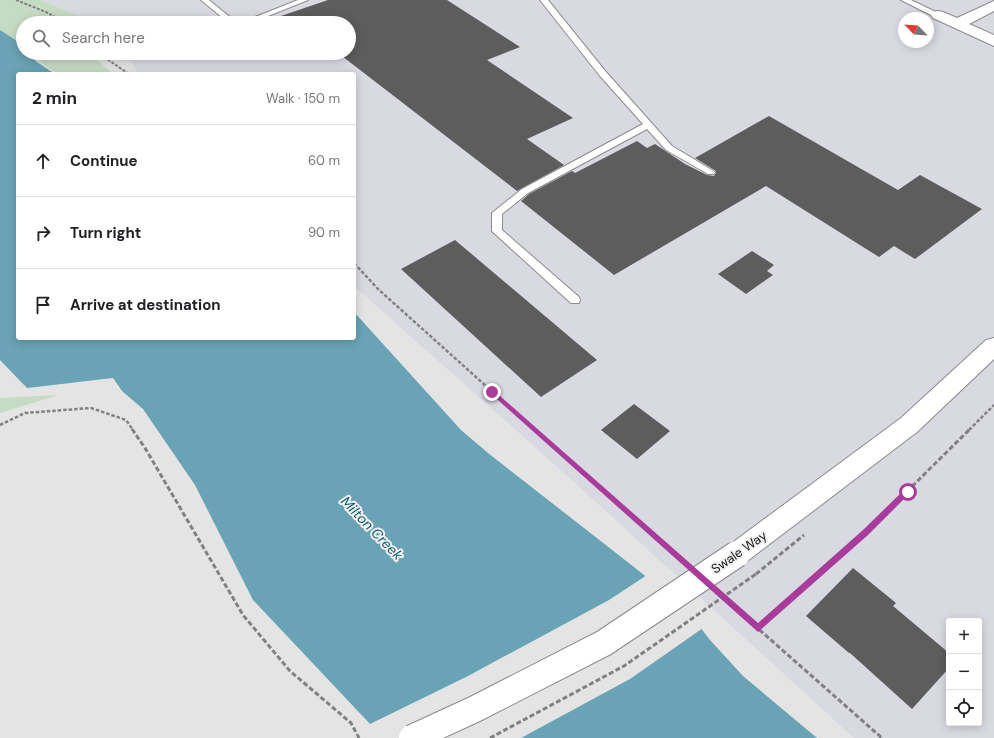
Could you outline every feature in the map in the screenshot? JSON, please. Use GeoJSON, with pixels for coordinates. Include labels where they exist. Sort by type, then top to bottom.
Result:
{"type":"FeatureCollection","features":[{"type":"Feature","properties":{"kind":"main road"},"geometry":{"type":"LineString","coordinates":[[958,24],[994,5]]}},
{"type":"Feature","properties":{"kind":"main road"},"geometry":{"type":"LineString","coordinates":[[938,15],[994,41]]}},
{"type":"Feature","properties":{"kind":"main road","name":"Swale Way"},"geometry":{"type":"LineString","coordinates":[[412,738],[475,709],[604,643],[738,554],[909,425],[994,346]]}},
{"type":"Feature","properties":{"kind":"lane"},"geometry":{"type":"LineString","coordinates":[[205,0],[224,16]]}},
{"type":"Feature","properties":{"kind":"lane"},"geometry":{"type":"LineString","coordinates":[[262,16],[304,0]]}},
{"type":"Feature","properties":{"kind":"lane"},"geometry":{"type":"LineString","coordinates":[[544,0],[603,74],[669,148],[711,172]]}},
{"type":"Feature","properties":{"kind":"lane"},"geometry":{"type":"LineString","coordinates":[[905,0],[938,15]]}},
{"type":"Feature","properties":{"kind":"lane"},"geometry":{"type":"LineString","coordinates":[[575,300],[496,231],[497,213],[525,191],[648,125]]}},
{"type":"Feature","properties":{"kind":"path"},"geometry":{"type":"LineString","coordinates":[[16,0],[53,16]]}},
{"type":"Feature","properties":{"kind":"path"},"geometry":{"type":"LineString","coordinates":[[108,60],[126,72]]}},
{"type":"Feature","properties":{"kind":"path"},"geometry":{"type":"LineString","coordinates":[[356,265],[378,288],[688,567]]}},
{"type":"Feature","properties":{"kind":"path"},"geometry":{"type":"LineString","coordinates":[[758,629],[866,532],[994,405]]}},
{"type":"Feature","properties":{"kind":"path"},"geometry":{"type":"LineString","coordinates":[[0,425],[25,413],[91,408],[126,420],[145,448],[242,615],[290,671],[351,723],[359,738]]}},
{"type":"Feature","properties":{"kind":"path"},"geometry":{"type":"LineString","coordinates":[[717,592],[882,738]]}},
{"type":"Feature","properties":{"kind":"shaded area"},"geometry":{"type":"Polygon","coordinates":[[[41,0],[994,0],[994,738],[854,738],[564,473],[356,288],[356,72],[137,72],[130,60],[356,60],[356,16],[79,16],[41,0]]]}},
{"type":"Feature","properties":{"kind":"green space"},"geometry":{"type":"Polygon","coordinates":[[[0,0],[41,0],[79,16],[16,16],[16,60],[35,60],[52,72],[16,72],[16,82],[0,144],[0,0]]]}},
{"type":"Feature","properties":{"kind":"green space"},"geometry":{"type":"Polygon","coordinates":[[[37,60],[97,60],[111,72],[55,72],[37,60]]]}},
{"type":"Feature","properties":{"kind":"green space"},"geometry":{"type":"Polygon","coordinates":[[[58,395],[0,413],[0,398],[58,395]]]}},
{"type":"Feature","properties":{"kind":"water","name":"Milton Creek"},"geometry":{"type":"Polygon","coordinates":[[[0,30],[16,40],[16,60],[35,60],[52,72],[16,72],[16,340],[356,340],[356,314],[461,430],[488,453],[648,578],[700,627],[743,676],[817,738],[378,738],[371,725],[253,600],[195,485],[143,409],[122,391],[113,378],[27,388],[0,360],[0,30]]]}},
{"type":"Feature","properties":{"kind":"pier"},"geometry":{"type":"Polygon","coordinates":[[[647,575],[703,628],[630,679],[521,738],[376,738],[368,725],[468,676],[609,600],[647,575]]]}},
{"type":"Feature","properties":{"kind":"building"},"geometry":{"type":"Polygon","coordinates":[[[328,0],[447,0],[520,47],[487,60],[573,118],[527,139],[564,165],[517,191],[347,60],[356,60],[356,16],[281,16],[328,0]]]}},
{"type":"Feature","properties":{"kind":"building"},"geometry":{"type":"Polygon","coordinates":[[[769,116],[898,190],[920,175],[982,209],[915,259],[894,246],[879,257],[766,186],[614,275],[521,201],[529,194],[572,171],[575,173],[637,141],[647,148],[655,144],[685,164],[707,175],[714,176],[716,171],[695,158],[769,116]]]}},
{"type":"Feature","properties":{"kind":"building"},"geometry":{"type":"Polygon","coordinates":[[[455,240],[597,360],[541,397],[401,269],[455,240]]]}},
{"type":"Feature","properties":{"kind":"building"},"geometry":{"type":"Polygon","coordinates":[[[752,251],[774,265],[767,271],[773,275],[746,294],[718,274],[752,251]]]}},
{"type":"Feature","properties":{"kind":"building"},"geometry":{"type":"Polygon","coordinates":[[[634,404],[670,431],[637,459],[601,430],[634,404]]]}},
{"type":"Feature","properties":{"kind":"building"},"geometry":{"type":"Polygon","coordinates":[[[853,568],[896,603],[893,606],[946,650],[946,671],[912,709],[850,653],[806,616],[853,568]]]}},
{"type":"Feature","properties":{"kind":"route"},"geometry":{"type":"LineString","coordinates":[[492,392],[758,629],[866,532],[908,492]]}}]}
